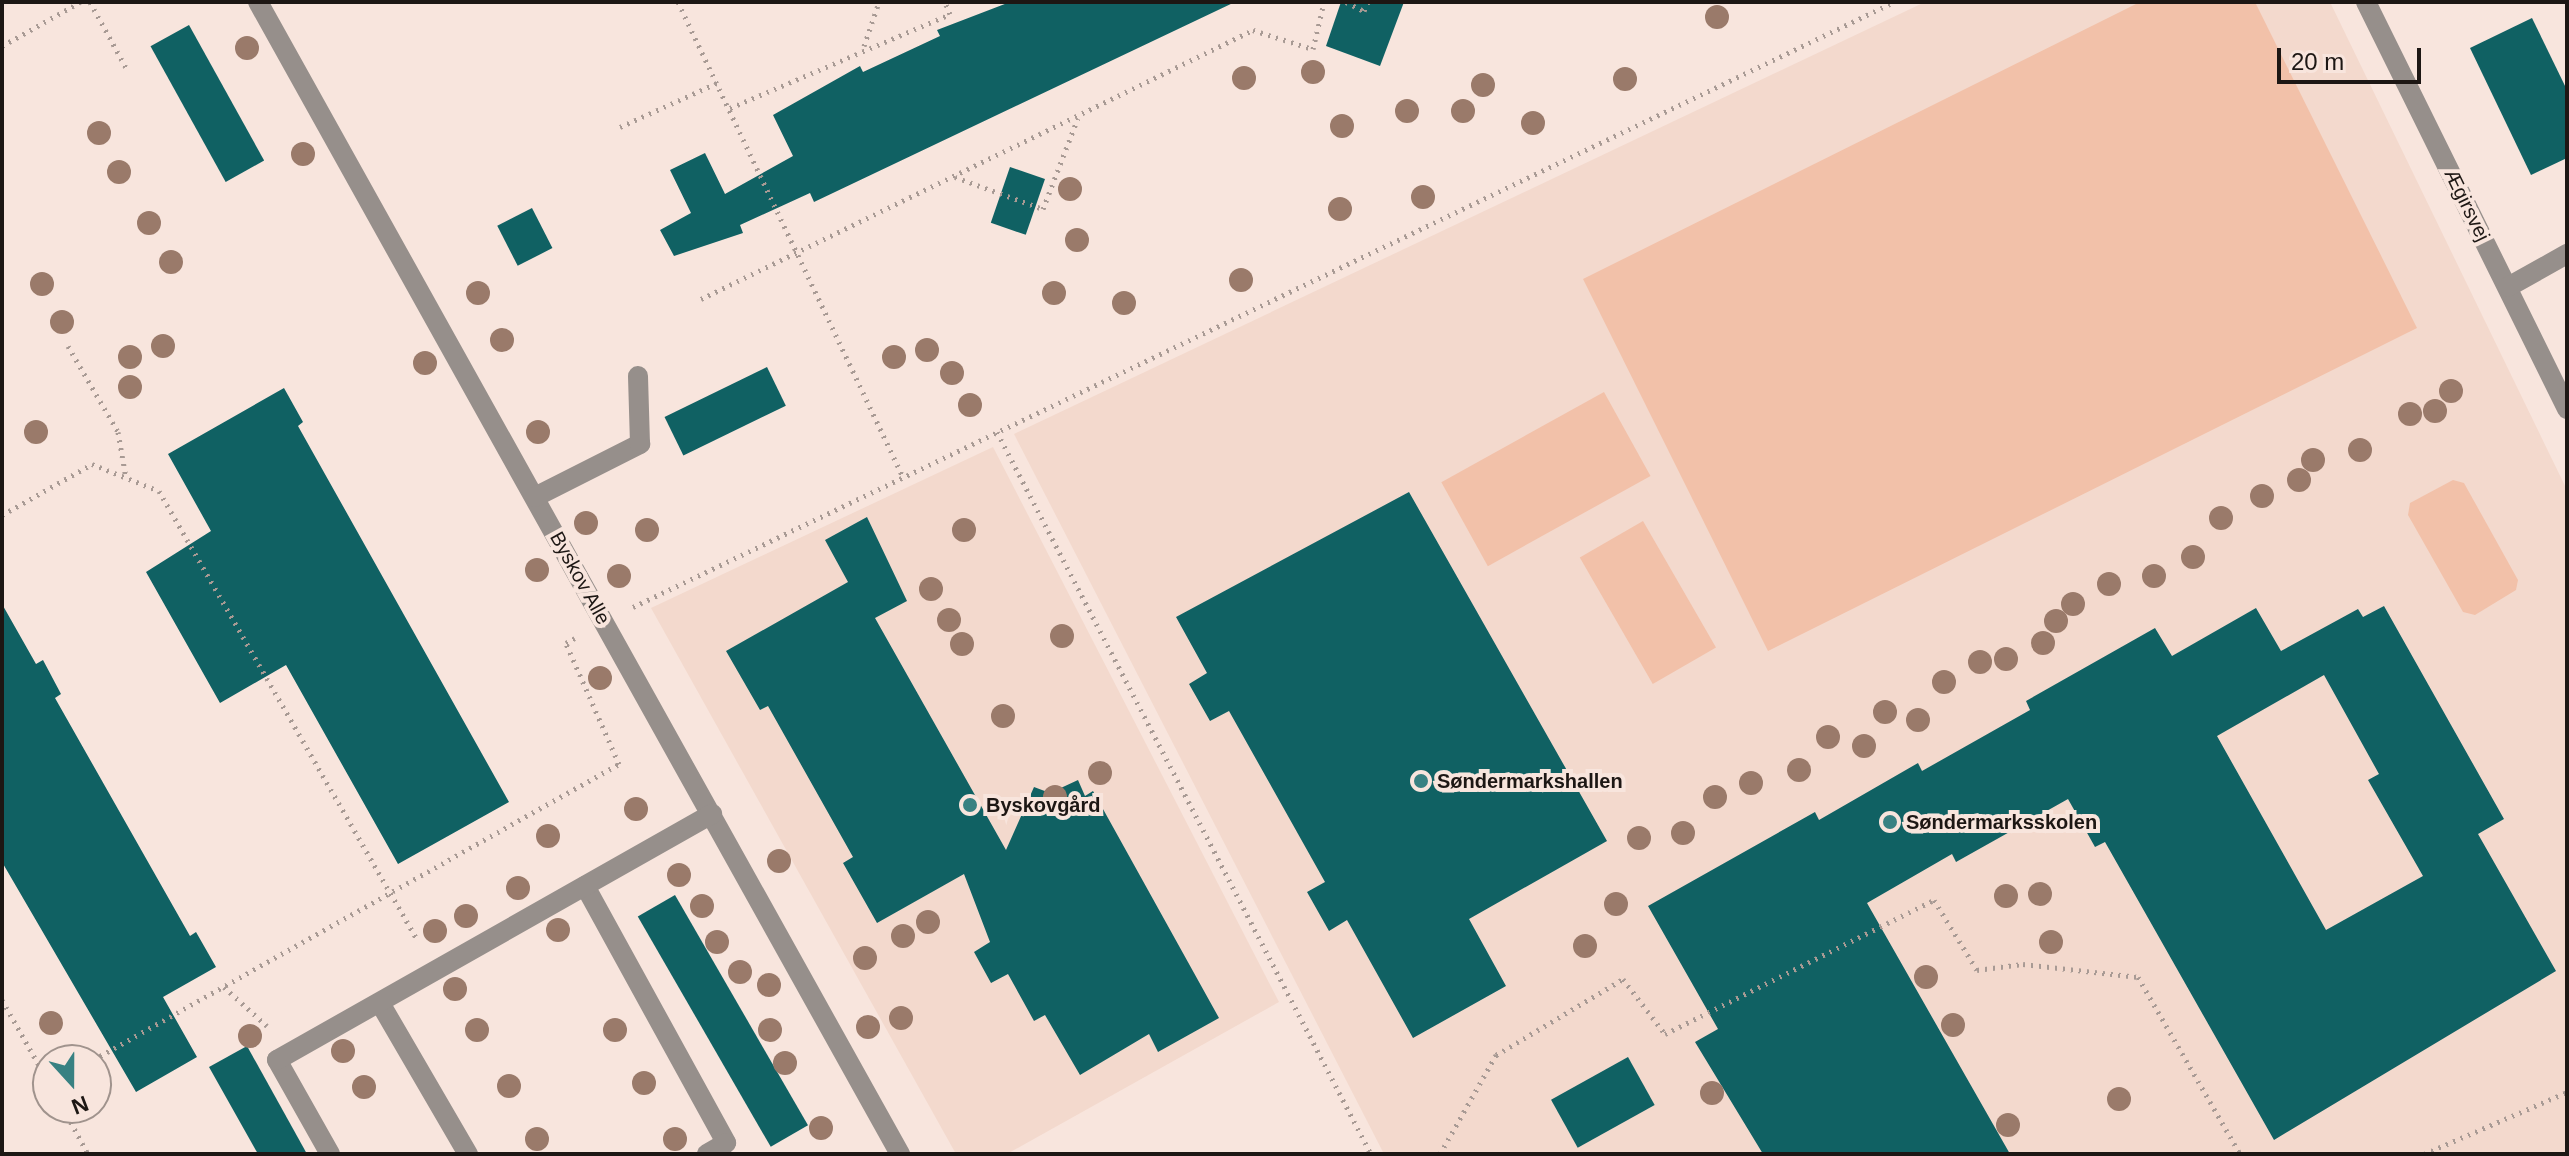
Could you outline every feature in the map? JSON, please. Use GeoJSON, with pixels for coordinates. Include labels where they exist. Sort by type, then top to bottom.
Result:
{"type":"FeatureCollection","features":[{"type":"Feature","properties":{"kind":"street","name":"Byskov Alle"},"geometry":{"type":"LineString","coordinates":[[258,2],[900,1154]]}},
{"type":"Feature","properties":{"kind":"street","name":"Ægirsvej"},"geometry":{"type":"LineString","coordinates":[[2366,2],[2567,409]]}},
{"type":"Feature","properties":{"kind":"street"},"geometry":{"type":"LineString","coordinates":[[2508,287],[2567,254]]}},
{"type":"Feature","properties":{"kind":"street"},"geometry":{"type":"LineString","coordinates":[[535,497],[640,444],[638,376]]}},
{"type":"Feature","properties":{"kind":"street"},"geometry":{"type":"LineString","coordinates":[[330,1154],[277,1060],[712,814]]}},
{"type":"Feature","properties":{"kind":"street"},"geometry":{"type":"LineString","coordinates":[[585,886],[726,1143],[707,1154]]}},
{"type":"Feature","properties":{"kind":"street"},"geometry":{"type":"LineString","coordinates":[[380,1003],[468,1154]]}},
{"type":"Feature","properties":{"kind":"path"},"geometry":{"type":"LineString","coordinates":[[2,46],[80,2]]}},
{"type":"Feature","properties":{"kind":"path"},"geometry":{"type":"LineString","coordinates":[[90,2],[128,71]]}},
{"type":"Feature","properties":{"kind":"path"},"geometry":{"type":"LineString","coordinates":[[678,2],[903,477]]}},
{"type":"Feature","properties":{"kind":"path"},"geometry":{"type":"LineString","coordinates":[[864,48],[879,2]]}},
{"type":"Feature","properties":{"kind":"path"},"geometry":{"type":"LineString","coordinates":[[730,108],[864,48],[950,14],[945,2]]}},
{"type":"Feature","properties":{"kind":"path"},"geometry":{"type":"LineString","coordinates":[[701,299],[1078,118],[1253,30],[1313,49],[1324,2]]}},
{"type":"Feature","properties":{"kind":"path"},"geometry":{"type":"LineString","coordinates":[[1346,2],[1364,11],[1368,2]]}},
{"type":"Feature","properties":{"kind":"path"},"geometry":{"type":"LineString","coordinates":[[112,1049],[619,764],[566,643],[604,621],[1894,2]]}},
{"type":"Feature","properties":{"kind":"path"},"geometry":{"type":"LineString","coordinates":[[620,127],[717,83]]}},
{"type":"Feature","properties":{"kind":"path"},"geometry":{"type":"LineString","coordinates":[[954,177],[1043,209],[1078,118]]}},
{"type":"Feature","properties":{"kind":"path"},"geometry":{"type":"LineString","coordinates":[[68,346],[118,432],[126,478]]}},
{"type":"Feature","properties":{"kind":"path"},"geometry":{"type":"LineString","coordinates":[[997,432],[1371,1154]]}},
{"type":"Feature","properties":{"kind":"path"},"geometry":{"type":"LineString","coordinates":[[2,515],[92,464],[159,491],[436,971]]}},
{"type":"Feature","properties":{"kind":"path"},"geometry":{"type":"LineString","coordinates":[[1440,1154],[1496,1055],[1623,979],[1665,1034],[1934,900],[1977,970],[2023,964],[2138,977],[2240,1154]]}},
{"type":"Feature","properties":{"kind":"path"},"geometry":{"type":"LineString","coordinates":[[224,987],[262,1017],[286,1056]]}},
{"type":"Feature","properties":{"kind":"path"},"geometry":{"type":"LineString","coordinates":[[2,1000],[32,1053]]}},
{"type":"Feature","properties":{"kind":"path"},"geometry":{"type":"LineString","coordinates":[[2424,1154],[2567,1092]]}},
{"type":"Feature","properties":{"kind":"path"},"geometry":{"type":"LineString","coordinates":[[72,1124],[88,1154]]}},
{"type":"Feature","properties":{"kind":"shaded area","name":"Søndermarksskolen"},"geometry":{"type":"Polygon","coordinates":[[[1925,2],[2330,2],[2567,490],[2567,1154],[1384,1154],[1014,434],[1925,2]]]}},
{"type":"Feature","properties":{"kind":"shaded area"},"geometry":{"type":"Polygon","coordinates":[[[2140,2],[2255,2],[2417,328],[1768,651],[1583,279],[2140,2]]]}},
{"type":"Feature","properties":{"kind":"shaded area"},"geometry":{"type":"Polygon","coordinates":[[[1604,392],[1651,476],[1488,566],[1441,482],[1604,392]]]}},
{"type":"Feature","properties":{"kind":"shaded area","name":"Byskovgård"},"geometry":{"type":"Polygon","coordinates":[[[993,447],[1279,1002],[1007,1154],[956,1154],[651,608],[993,447]]]}},
{"type":"Feature","properties":{"kind":"shaded area"},"geometry":{"type":"Polygon","coordinates":[[[2453,480],[2464,483],[2518,580],[2516,590],[2475,615],[2463,612],[2408,515],[2410,503],[2453,480]]]}},
{"type":"Feature","properties":{"kind":"shaded area"},"geometry":{"type":"Polygon","coordinates":[[[1643,521],[1716,647],[1653,684],[1580,558],[1643,521]]]}},
{"type":"Feature","properties":{"kind":"building"},"geometry":{"type":"Polygon","coordinates":[[[1010,2],[1235,2],[814,202],[810,193],[740,225],[743,233],[674,256],[660,230],[691,213],[670,170],[705,153],[725,194],[793,156],[773,115],[860,66],[863,72],[940,36],[937,30],[1010,2]]]}},
{"type":"Feature","properties":{"kind":"building"},"geometry":{"type":"Polygon","coordinates":[[[1341,2],[1404,2],[1380,66],[1326,46],[1341,2]]]}},
{"type":"Feature","properties":{"kind":"building"},"geometry":{"type":"Polygon","coordinates":[[[2532,18],[2567,90],[2567,158],[2531,175],[2470,48],[2532,18]]]}},
{"type":"Feature","properties":{"kind":"building"},"geometry":{"type":"Polygon","coordinates":[[[189,25],[264,161],[226,182],[151,46],[189,25]]]}},
{"type":"Feature","properties":{"kind":"building"},"geometry":{"type":"Polygon","coordinates":[[[1010,167],[1045,179],[1026,235],[991,223],[1010,167]]]}},
{"type":"Feature","properties":{"kind":"building"},"geometry":{"type":"Polygon","coordinates":[[[532,208],[552,248],[518,266],[497,226],[532,208]]]}},
{"type":"Feature","properties":{"kind":"building"},"geometry":{"type":"Polygon","coordinates":[[[767,367],[786,406],[683,456],[665,417],[767,367]]]}},
{"type":"Feature","properties":{"kind":"building"},"geometry":{"type":"Polygon","coordinates":[[[284,388],[303,422],[298,426],[509,802],[398,864],[286,665],[220,703],[146,572],[211,531],[168,454],[284,388]]]}},
{"type":"Feature","properties":{"kind":"building","name":"Søndermarkshallen"},"geometry":{"type":"Polygon","coordinates":[[[1409,492],[1607,841],[1469,919],[1506,986],[1413,1038],[1347,920],[1329,931],[1307,892],[1325,882],[1229,711],[1210,721],[1189,684],[1207,673],[1176,617],[1409,492]]]}},
{"type":"Feature","properties":{"kind":"building"},"geometry":{"type":"Polygon","coordinates":[[[867,517],[907,601],[875,618],[1006,850],[1034,787],[1050,793],[1078,780],[1085,796],[1093,791],[1219,1018],[1158,1052],[1149,1034],[1080,1075],[1045,1015],[1034,1021],[1008,974],[991,983],[974,952],[990,942],[964,874],[877,923],[843,863],[853,857],[768,706],[760,710],[726,651],[848,582],[825,540],[867,517]]]}},
{"type":"Feature","properties":{"kind":"building"},"geometry":{"type":"Polygon","coordinates":[[[2,604],[36,664],[43,660],[61,694],[55,698],[190,936],[196,932],[216,967],[163,997],[197,1057],[136,1092],[112,1051],[112,1044],[108,1044],[2,862],[2,604]]]}},
{"type":"Feature","properties":{"kind":"building"},"geometry":{"type":"Polygon","coordinates":[[[2384,606],[2504,819],[2478,834],[2556,971],[2274,1140],[2105,842],[2095,847],[2068,799],[1956,862],[1952,854],[1867,903],[2010,1154],[1763,1154],[1695,1042],[1718,1029],[1648,906],[1815,812],[1819,820],[1918,763],[1922,771],[2030,710],[2026,701],[2155,628],[2172,656],[2256,608],[2281,651],[2358,609],[2363,617],[2384,606]],[[2324,675],[2217,736],[2326,930],[2423,876],[2368,780],[2379,774],[2324,675]]]}},
{"type":"Feature","properties":{"kind":"building"},"geometry":{"type":"Polygon","coordinates":[[[675,895],[808,1125],[771,1147],[638,916],[675,895]]]}},
{"type":"Feature","properties":{"kind":"building"},"geometry":{"type":"Polygon","coordinates":[[[247,1046],[307,1154],[258,1154],[209,1067],[247,1046]]]}},
{"type":"Feature","properties":{"kind":"building"},"geometry":{"type":"Polygon","coordinates":[[[1628,1057],[1655,1105],[1578,1148],[1551,1100],[1628,1057]]]}},
{"type":"Feature","properties":{"kind":"place","name":"Søndermarkshallen"},"geometry":{"type":"Point","coordinates":[1421,781]}},
{"type":"Feature","properties":{"kind":"place","name":"Byskovgård"},"geometry":{"type":"Point","coordinates":[970,805]}},
{"type":"Feature","properties":{"kind":"place","name":"Søndermarksskolen"},"geometry":{"type":"Point","coordinates":[1890,822]}}]}
